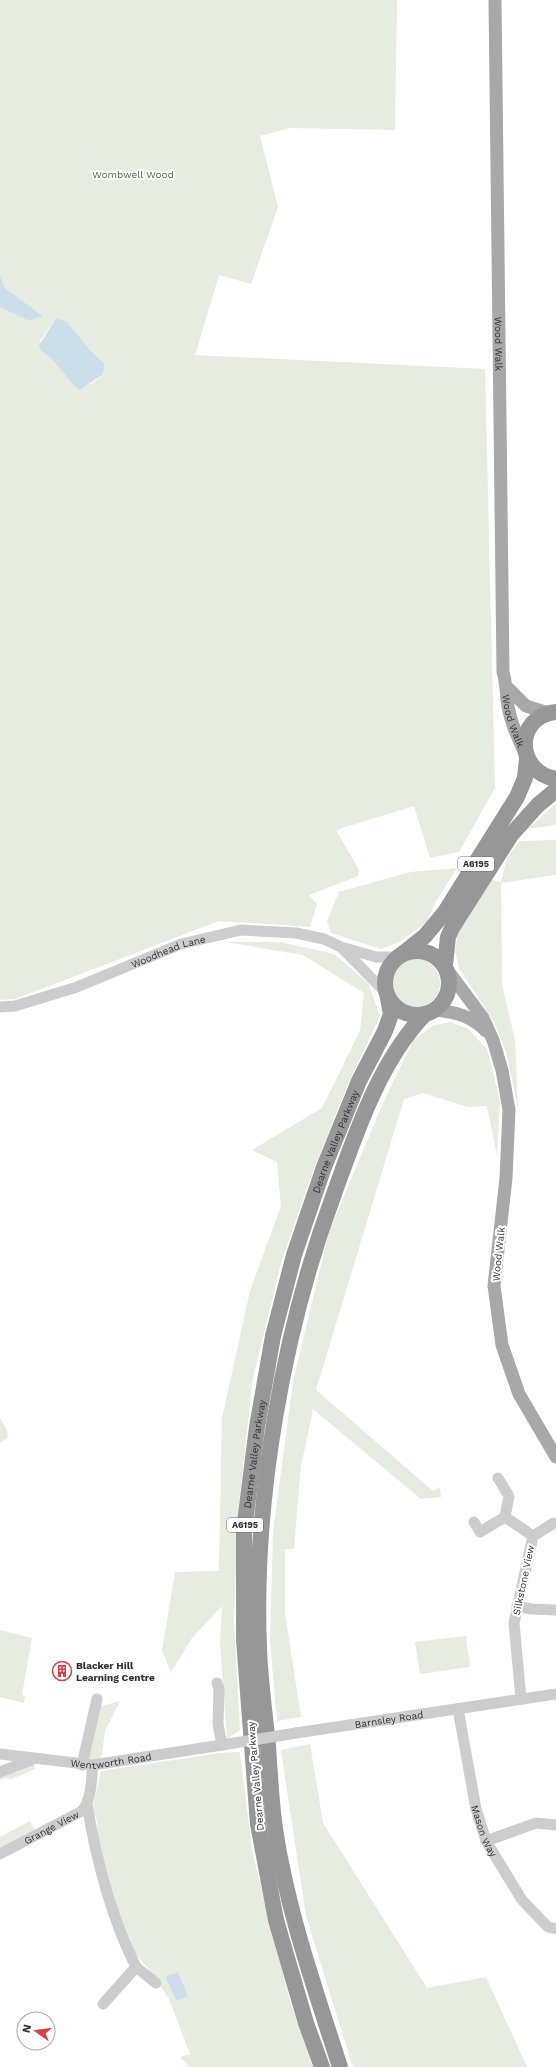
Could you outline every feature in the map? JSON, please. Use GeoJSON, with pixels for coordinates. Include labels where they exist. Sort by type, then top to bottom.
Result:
{"type":"FeatureCollection","features":[{"type":"Feature","properties":{"kind":"highway","name":"A6195"},"geometry":{"type":"LineString","coordinates":[[387,995],[385,977],[392,963],[425,936],[445,912],[520,792],[525,778],[526,736],[529,729],[534,722],[553,712]]}},
{"type":"Feature","properties":{"kind":"highway"},"geometry":{"type":"LineString","coordinates":[[526,756],[536,771],[542,775],[556,779]]}},
{"type":"Feature","properties":{"kind":"highway","name":"A6195"},"geometry":{"type":"LineString","coordinates":[[431,1012],[442,1004],[449,988],[446,968],[448,938],[452,928],[511,835],[538,805],[556,790]]}},
{"type":"Feature","properties":{"kind":"highway"},"geometry":{"type":"LineString","coordinates":[[399,956],[410,951],[420,950],[430,953],[438,958],[446,968]]}},
{"type":"Feature","properties":{"kind":"highway"},"geometry":{"type":"LineString","coordinates":[[387,995],[395,1006],[404,1012],[414,1015],[431,1012]]}},
{"type":"Feature","properties":{"kind":"highway","name":"Dearne Valley Parkway"},"geometry":{"type":"LineString","coordinates":[[322,2067],[306,2023],[276,1920],[258,1824],[244,1640],[244,1530],[257,1427],[273,1336],[294,1255],[324,1167],[359,1081],[385,1031],[390,1014],[387,995]]}},
{"type":"Feature","properties":{"kind":"highway","name":"Dearne Valley Parkway"},"geometry":{"type":"LineString","coordinates":[[340,2067],[297,1933],[275,1829],[259,1648],[260,1542],[274,1429],[296,1316],[324,1220],[355,1136],[384,1073],[398,1046],[431,1012]]}},
{"type":"Feature","properties":{"kind":"main road","name":"Wood Walk"},"geometry":{"type":"LineString","coordinates":[[495,0],[503,672],[507,687],[507,701],[518,740],[526,756]]}},
{"type":"Feature","properties":{"kind":"main road","name":"Wood Walk"},"geometry":{"type":"LineString","coordinates":[[507,687],[526,706],[553,712]]}},
{"type":"Feature","properties":{"kind":"main road","name":"Wood Walk"},"geometry":{"type":"LineString","coordinates":[[446,968],[483,1018],[493,1040],[502,1070],[509,1110],[506,1178],[494,1286],[502,1344],[519,1394],[556,1457]]}},
{"type":"Feature","properties":{"kind":"main road","name":"Wood Walk"},"geometry":{"type":"LineString","coordinates":[[431,1012],[461,1014],[473,1020],[493,1040]]}},
{"type":"Feature","properties":{"kind":"street","name":"Woodhead Lane"},"geometry":{"type":"LineString","coordinates":[[0,1007],[15,1006],[77,987],[181,944],[241,930],[296,933],[324,939],[341,947],[376,957],[399,956]]}},
{"type":"Feature","properties":{"kind":"street","name":"Woodhead Lane"},"geometry":{"type":"LineString","coordinates":[[341,947],[387,995]]}},
{"type":"Feature","properties":{"kind":"street"},"geometry":{"type":"LineString","coordinates":[[474,1522],[480,1532],[506,1517],[509,1496],[498,1478]]}},
{"type":"Feature","properties":{"kind":"street","name":"Silkstone View"},"geometry":{"type":"LineString","coordinates":[[506,1517],[533,1536],[514,1623],[521,1699]]}},
{"type":"Feature","properties":{"kind":"street"},"geometry":{"type":"LineString","coordinates":[[533,1536],[554,1523]]}},
{"type":"Feature","properties":{"kind":"street"},"geometry":{"type":"LineString","coordinates":[[518,1606],[531,1609],[556,1610]]}},
{"type":"Feature","properties":{"kind":"street"},"geometry":{"type":"LineString","coordinates":[[217,1683],[218,1724],[222,1745]]}},
{"type":"Feature","properties":{"kind":"street","name":"Barnsley Road"},"geometry":{"type":"LineString","coordinates":[[222,1745],[556,1694]]}},
{"type":"Feature","properties":{"kind":"street","name":"Grange View"},"geometry":{"type":"LineString","coordinates":[[0,1854],[82,1811],[87,1804],[87,1765],[97,1699]]}},
{"type":"Feature","properties":{"kind":"street","name":"Mason Way"},"geometry":{"type":"LineString","coordinates":[[458,1709],[477,1814],[486,1841],[522,1900],[548,1927],[556,1929]]}},
{"type":"Feature","properties":{"kind":"street","name":"Wentworth Road"},"geometry":{"type":"LineString","coordinates":[[0,1754],[87,1765],[222,1745]]}},
{"type":"Feature","properties":{"kind":"street"},"geometry":{"type":"LineString","coordinates":[[0,1772],[32,1759]]}},
{"type":"Feature","properties":{"kind":"street"},"geometry":{"type":"LineString","coordinates":[[87,1804],[94,1847],[124,1944],[136,1967],[156,1983]]}},
{"type":"Feature","properties":{"kind":"street"},"geometry":{"type":"LineString","coordinates":[[486,1841],[536,1823],[556,1825]]}},
{"type":"Feature","properties":{"kind":"street"},"geometry":{"type":"LineString","coordinates":[[103,2004],[136,1967]]}},
{"type":"Feature","properties":{"kind":"green space","name":"Wombwell Wood"},"geometry":{"type":"Polygon","coordinates":[[[0,0],[397,0],[395,130],[289,128],[260,136],[278,207],[251,284],[219,275],[195,355],[485,369],[495,788],[459,852],[430,858],[414,806],[336,830],[359,870],[358,876],[309,895],[317,904],[310,927],[219,921],[15,999],[0,1000],[0,307],[29,321],[43,316],[5,288],[0,275],[0,0]],[[56,318],[40,341],[41,351],[51,358],[75,387],[80,389],[101,376],[105,368],[104,363],[56,318]]]}},
{"type":"Feature","properties":{"kind":"green space"},"geometry":{"type":"Polygon","coordinates":[[[556,804],[556,825],[527,829],[556,804]]]}},
{"type":"Feature","properties":{"kind":"green space"},"geometry":{"type":"Polygon","coordinates":[[[556,840],[556,875],[501,883],[502,985],[515,1040],[518,1108],[506,1052],[494,1022],[459,968],[455,951],[458,934],[492,880],[501,882],[507,858],[519,841],[556,840]]]}},
{"type":"Feature","properties":{"kind":"green space"},"geometry":{"type":"Polygon","coordinates":[[[457,868],[435,903],[427,922],[399,942],[381,949],[331,933],[327,921],[339,892],[410,872],[457,868]]]}},
{"type":"Feature","properties":{"kind":"green space"},"geometry":{"type":"Polygon","coordinates":[[[226,942],[280,942],[334,954],[368,983],[380,1016],[347,1086],[313,1171],[281,1263],[253,1378],[238,1511],[234,1621],[240,1730],[227,1739],[220,1645],[222,1606],[192,1638],[171,1672],[162,1650],[175,1572],[219,1571],[222,1418],[250,1291],[281,1206],[277,1162],[252,1150],[322,1108],[360,1031],[364,993],[303,955],[226,942]]]}},
{"type":"Feature","properties":{"kind":"green space"},"geometry":{"type":"Polygon","coordinates":[[[411,959],[421,959],[433,966],[440,978],[440,988],[433,1000],[421,1007],[411,1007],[403,1003],[396,996],[392,988],[392,978],[396,970],[403,963],[411,959]]]}},
{"type":"Feature","properties":{"kind":"green space"},"geometry":{"type":"Polygon","coordinates":[[[451,1022],[468,1029],[487,1049],[500,1101],[497,1156],[487,1106],[468,1107],[423,1093],[404,1099],[316,1390],[433,1491],[440,1487],[441,1497],[421,1499],[313,1409],[301,1466],[294,1549],[285,1549],[285,1613],[301,1717],[277,1721],[270,1642],[273,1532],[293,1382],[329,1232],[384,1101],[413,1041],[434,1025],[451,1022]]]}},
{"type":"Feature","properties":{"kind":"green space"},"geometry":{"type":"Polygon","coordinates":[[[0,1418],[7,1430],[8,1437],[0,1443],[0,1418]]]}},
{"type":"Feature","properties":{"kind":"green space"},"geometry":{"type":"Polygon","coordinates":[[[0,1630],[32,1638],[22,1695],[25,1696],[24,1703],[0,1697],[0,1630]]]}},
{"type":"Feature","properties":{"kind":"green space"},"geometry":{"type":"Polygon","coordinates":[[[466,1636],[470,1667],[420,1674],[415,1642],[466,1636]]]}},
{"type":"Feature","properties":{"kind":"green space"},"geometry":{"type":"Polygon","coordinates":[[[120,1701],[105,1731],[101,1760],[88,1759],[98,1707],[120,1701]]]}},
{"type":"Feature","properties":{"kind":"green space"},"geometry":{"type":"Polygon","coordinates":[[[310,1744],[323,1823],[427,1988],[486,1977],[527,2067],[354,2067],[306,1916],[281,1750],[310,1744]]]}},
{"type":"Feature","properties":{"kind":"green space"},"geometry":{"type":"Polygon","coordinates":[[[240,1752],[252,1851],[290,2001],[313,2067],[190,2067],[180,2057],[190,2054],[169,1999],[152,1973],[130,1948],[98,1847],[97,1822],[93,1806],[101,1771],[219,1753],[240,1752]]]}},
{"type":"Feature","properties":{"kind":"green space"},"geometry":{"type":"Polygon","coordinates":[[[34,1765],[35,1769],[12,1779],[5,1778],[0,1780],[0,1775],[23,1766],[34,1765]]]}},
{"type":"Feature","properties":{"kind":"green space"},"geometry":{"type":"Polygon","coordinates":[[[30,1821],[35,1831],[0,1849],[0,1837],[30,1821]]]}},
{"type":"Feature","properties":{"kind":"water"},"geometry":{"type":"Polygon","coordinates":[[[0,275],[5,288],[43,316],[29,321],[0,307],[0,275]]]}},
{"type":"Feature","properties":{"kind":"water"},"geometry":{"type":"Polygon","coordinates":[[[56,318],[67,322],[89,349],[104,363],[105,368],[102,375],[80,390],[75,387],[51,358],[41,351],[39,345],[56,318]]]}},
{"type":"Feature","properties":{"kind":"water"},"geometry":{"type":"Polygon","coordinates":[[[178,1972],[188,1996],[177,2001],[165,1977],[178,1972]]]}},
{"type":"Feature","properties":{"kind":"place","name":"Blacker Hill Learning Centre"},"geometry":{"type":"Point","coordinates":[62,1671]}}]}
